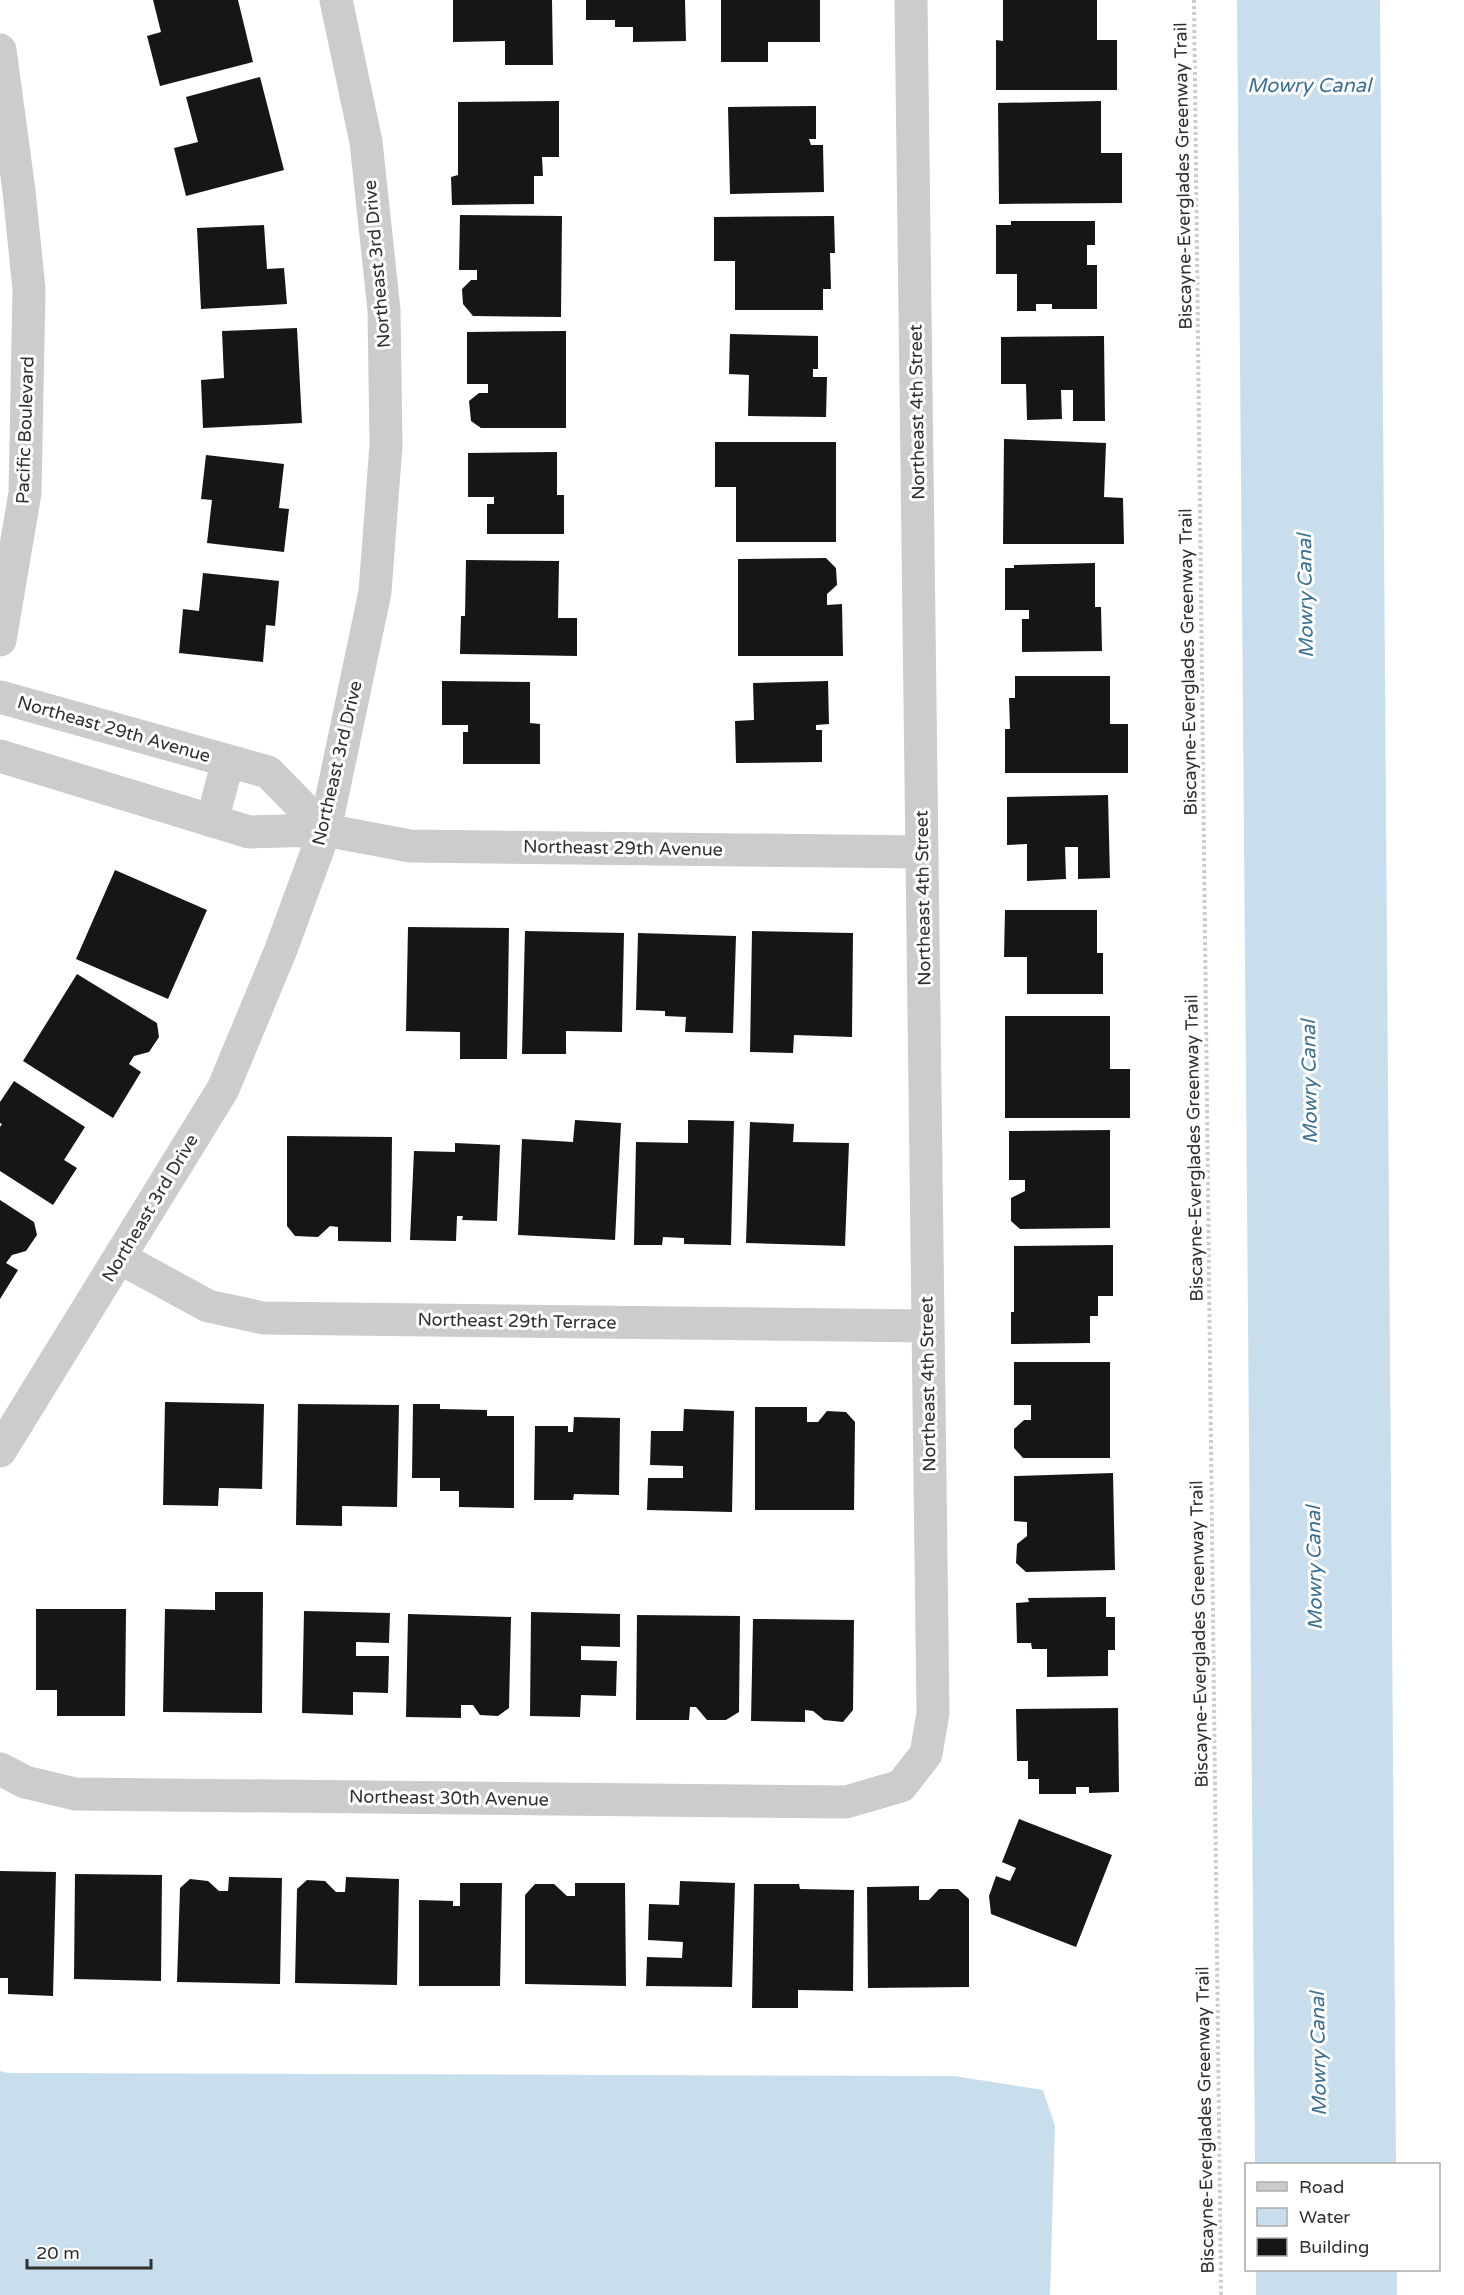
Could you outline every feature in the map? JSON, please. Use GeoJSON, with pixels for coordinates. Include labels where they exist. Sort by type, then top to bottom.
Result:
{"type":"FeatureCollection","features":[{"type":"Feature","properties":{"kind":"street","name":"Northeast 3rd Drive"},"geometry":{"type":"LineString","coordinates":[[0,1451],[223,1089],[280,952],[325,830],[375,592],[386,445],[384,310],[366,142],[336,0]]}},
{"type":"Feature","properties":{"kind":"street","name":"Northeast 4th Street"},"geometry":{"type":"LineString","coordinates":[[901,1786],[926,1754],[933,1713],[911,0]]}},
{"type":"Feature","properties":{"kind":"street","name":"Pacific Boulevard"},"geometry":{"type":"LineString","coordinates":[[0,50],[19,190],[29,289],[25,493],[0,640]]}},
{"type":"Feature","properties":{"kind":"street","name":"Pacific Boulevard"},"geometry":{"type":"LineString","coordinates":[[0,218],[29,289]]}},
{"type":"Feature","properties":{"kind":"street","name":"Northeast 29th Avenue"},"geometry":{"type":"LineString","coordinates":[[0,697],[268,772],[325,830]]}},
{"type":"Feature","properties":{"kind":"street","name":"Northeast 29th Avenue"},"geometry":{"type":"LineString","coordinates":[[0,756],[249,832],[325,830],[411,846],[922,852]]}},
{"type":"Feature","properties":{"kind":"street","name":"Northeast 29th Avenue"},"geometry":{"type":"LineString","coordinates":[[212,821],[228,761]]}},
{"type":"Feature","properties":{"kind":"street","name":"Northeast 29th Terrace"},"geometry":{"type":"LineString","coordinates":[[120,1258],[208,1306],[263,1318],[928,1326]]}},
{"type":"Feature","properties":{"kind":"street","name":"Northeast 30th Avenue"},"geometry":{"type":"LineString","coordinates":[[0,1769],[25,1782],[75,1794],[846,1802],[901,1786]]}},
{"type":"Feature","properties":{"kind":"path","name":"Biscayne-Everglades Greenway Trail"},"geometry":{"type":"LineString","coordinates":[[1194,0],[1221,2295]]}},
{"type":"Feature","properties":{"kind":"water","name":"Mowry Canal"},"geometry":{"type":"Polygon","coordinates":[[[1237,0],[1380,0],[1396,2163],[1255,2163],[1237,0]]]}},
{"type":"Feature","properties":{"kind":"water"},"geometry":{"type":"Polygon","coordinates":[[[0,2071],[8,2073],[954,2076],[1043,2090],[1055,2126],[1050,2295],[0,2295],[0,2071]]]}},
{"type":"Feature","properties":{"kind":"water"},"geometry":{"type":"Polygon","coordinates":[[[1256,2271],[1397,2271],[1397,2295],[1256,2295],[1256,2271]]]}},
{"type":"Feature","properties":{"kind":"building"},"geometry":{"type":"Polygon","coordinates":[[[153,0],[238,0],[253,62],[160,86],[147,36],[161,32],[153,0]]]}},
{"type":"Feature","properties":{"kind":"building"},"geometry":{"type":"Polygon","coordinates":[[[453,0],[552,0],[553,65],[505,65],[505,41],[453,42],[453,0]]]}},
{"type":"Feature","properties":{"kind":"building"},"geometry":{"type":"Polygon","coordinates":[[[586,0],[685,0],[686,41],[633,42],[633,27],[615,27],[615,20],[586,20],[586,0]]]}},
{"type":"Feature","properties":{"kind":"building"},"geometry":{"type":"Polygon","coordinates":[[[721,0],[820,0],[820,42],[768,42],[768,62],[721,62],[721,0]]]}},
{"type":"Feature","properties":{"kind":"building"},"geometry":{"type":"Polygon","coordinates":[[[1003,0],[1097,0],[1097,40],[1117,40],[1117,90],[996,90],[996,40],[1003,41],[1003,0]]]}},
{"type":"Feature","properties":{"kind":"building"},"geometry":{"type":"Polygon","coordinates":[[[260,77],[284,170],[186,196],[174,148],[198,142],[186,97],[260,77]]]}},
{"type":"Feature","properties":{"kind":"building"},"geometry":{"type":"Polygon","coordinates":[[[559,101],[559,157],[542,157],[543,176],[534,176],[534,204],[452,205],[451,177],[458,175],[458,102],[559,101]]]}},
{"type":"Feature","properties":{"kind":"building"},"geometry":{"type":"Polygon","coordinates":[[[1101,101],[1101,153],[1122,153],[1122,203],[999,204],[998,103],[1101,101]]]}},
{"type":"Feature","properties":{"kind":"building"},"geometry":{"type":"Polygon","coordinates":[[[816,106],[816,139],[809,139],[811,145],[823,145],[824,192],[730,194],[728,107],[816,106]]]}},
{"type":"Feature","properties":{"kind":"building"},"geometry":{"type":"Polygon","coordinates":[[[460,215],[562,216],[561,317],[473,316],[463,304],[462,289],[471,280],[477,280],[477,270],[459,270],[460,215]]]}},
{"type":"Feature","properties":{"kind":"building"},"geometry":{"type":"Polygon","coordinates":[[[834,216],[835,253],[830,253],[831,289],[823,289],[823,310],[735,310],[735,261],[714,261],[714,217],[834,216]]]}},
{"type":"Feature","properties":{"kind":"building"},"geometry":{"type":"Polygon","coordinates":[[[1011,221],[1095,221],[1095,245],[1087,245],[1087,265],[1097,265],[1097,309],[1052,309],[1052,304],[1036,304],[1036,311],[1017,311],[1017,274],[996,274],[996,225],[1011,225],[1011,221]]]}},
{"type":"Feature","properties":{"kind":"building"},"geometry":{"type":"Polygon","coordinates":[[[264,225],[267,269],[284,268],[287,304],[201,309],[197,228],[264,225]]]}},
{"type":"Feature","properties":{"kind":"building"},"geometry":{"type":"Polygon","coordinates":[[[297,328],[302,423],[203,428],[201,380],[224,378],[222,331],[297,328]]]}},
{"type":"Feature","properties":{"kind":"building"},"geometry":{"type":"Polygon","coordinates":[[[566,331],[566,428],[481,428],[471,421],[469,401],[479,393],[488,393],[488,384],[467,384],[467,332],[566,331]]]}},
{"type":"Feature","properties":{"kind":"building"},"geometry":{"type":"Polygon","coordinates":[[[730,334],[818,336],[818,369],[813,369],[813,377],[827,377],[826,417],[748,416],[749,375],[729,374],[730,334]]]}},
{"type":"Feature","properties":{"kind":"building"},"geometry":{"type":"Polygon","coordinates":[[[1104,336],[1105,421],[1073,421],[1073,390],[1061,390],[1062,419],[1027,420],[1026,384],[1001,384],[1001,337],[1104,336]]]}},
{"type":"Feature","properties":{"kind":"building"},"geometry":{"type":"Polygon","coordinates":[[[1004,439],[1106,443],[1104,497],[1123,498],[1124,544],[1003,544],[1004,439]]]}},
{"type":"Feature","properties":{"kind":"building"},"geometry":{"type":"Polygon","coordinates":[[[715,442],[836,442],[836,542],[736,542],[736,487],[715,487],[715,442]]]}},
{"type":"Feature","properties":{"kind":"building"},"geometry":{"type":"Polygon","coordinates":[[[557,452],[557,495],[564,495],[564,534],[487,534],[487,504],[494,504],[494,497],[468,497],[468,453],[557,452]]]}},
{"type":"Feature","properties":{"kind":"building"},"geometry":{"type":"Polygon","coordinates":[[[206,455],[284,464],[279,508],[289,509],[284,552],[207,543],[212,500],[201,499],[206,455]]]}},
{"type":"Feature","properties":{"kind":"building"},"geometry":{"type":"Polygon","coordinates":[[[826,558],[836,568],[837,585],[827,594],[827,605],[842,604],[843,656],[738,656],[738,559],[826,558]]]}},
{"type":"Feature","properties":{"kind":"building"},"geometry":{"type":"Polygon","coordinates":[[[466,560],[559,561],[558,618],[577,618],[577,656],[460,654],[461,616],[465,616],[466,560]]]}},
{"type":"Feature","properties":{"kind":"building"},"geometry":{"type":"Polygon","coordinates":[[[1095,563],[1095,607],[1101,607],[1102,651],[1022,652],[1022,619],[1029,619],[1029,610],[1005,610],[1005,568],[1014,568],[1014,565],[1095,563]]]}},
{"type":"Feature","properties":{"kind":"building"},"geometry":{"type":"Polygon","coordinates":[[[203,573],[279,581],[275,626],[266,625],[263,662],[179,653],[183,609],[199,611],[203,573]]]}},
{"type":"Feature","properties":{"kind":"building"},"geometry":{"type":"Polygon","coordinates":[[[1015,676],[1110,676],[1110,724],[1128,724],[1128,773],[1005,773],[1005,729],[1010,729],[1009,698],[1015,698],[1015,676]]]}},
{"type":"Feature","properties":{"kind":"building"},"geometry":{"type":"Polygon","coordinates":[[[442,681],[530,682],[530,723],[540,724],[540,764],[463,764],[463,732],[468,732],[468,725],[442,725],[442,681]]]}},
{"type":"Feature","properties":{"kind":"building"},"geometry":{"type":"Polygon","coordinates":[[[828,681],[829,724],[816,725],[816,730],[822,730],[822,762],[736,763],[735,721],[754,720],[753,683],[828,681]]]}},
{"type":"Feature","properties":{"kind":"building"},"geometry":{"type":"Polygon","coordinates":[[[1108,795],[1110,878],[1078,879],[1078,847],[1065,847],[1066,879],[1027,881],[1027,844],[1007,845],[1007,797],[1108,795]]]}},
{"type":"Feature","properties":{"kind":"building"},"geometry":{"type":"Polygon","coordinates":[[[115,870],[207,910],[168,999],[76,959],[115,870]]]}},
{"type":"Feature","properties":{"kind":"building"},"geometry":{"type":"Polygon","coordinates":[[[1005,910],[1097,910],[1097,953],[1103,953],[1103,994],[1027,994],[1027,957],[1004,957],[1005,910]]]}},
{"type":"Feature","properties":{"kind":"building"},"geometry":{"type":"Polygon","coordinates":[[[408,927],[509,928],[507,1059],[460,1059],[460,1032],[406,1031],[408,927]]]}},
{"type":"Feature","properties":{"kind":"building"},"geometry":{"type":"Polygon","coordinates":[[[525,931],[624,933],[622,1032],[566,1031],[566,1054],[522,1054],[525,931]]]}},
{"type":"Feature","properties":{"kind":"building"},"geometry":{"type":"Polygon","coordinates":[[[752,931],[853,933],[852,1037],[794,1035],[793,1053],[750,1052],[752,931]]]}},
{"type":"Feature","properties":{"kind":"building"},"geometry":{"type":"Polygon","coordinates":[[[638,933],[736,936],[733,1033],[685,1032],[686,1017],[665,1016],[665,1011],[636,1010],[638,933]]]}},
{"type":"Feature","properties":{"kind":"building"},"geometry":{"type":"Polygon","coordinates":[[[77,974],[157,1023],[159,1037],[149,1052],[134,1056],[129,1064],[141,1072],[113,1118],[23,1061],[77,974]]]}},
{"type":"Feature","properties":{"kind":"building"},"geometry":{"type":"Polygon","coordinates":[[[1005,1016],[1110,1016],[1110,1069],[1130,1069],[1130,1118],[1005,1118],[1005,1016]]]}},
{"type":"Feature","properties":{"kind":"building"},"geometry":{"type":"Polygon","coordinates":[[[14,1081],[85,1127],[64,1160],[77,1168],[53,1205],[0,1171],[0,1127],[2,1124],[0,1123],[0,1102],[14,1081]]]}},
{"type":"Feature","properties":{"kind":"building"},"geometry":{"type":"Polygon","coordinates":[[[575,1120],[621,1123],[615,1240],[518,1235],[522,1139],[573,1142],[575,1120]]]}},
{"type":"Feature","properties":{"kind":"building"},"geometry":{"type":"Polygon","coordinates":[[[688,1120],[734,1121],[731,1245],[684,1244],[684,1238],[663,1237],[662,1245],[634,1245],[636,1142],[688,1143],[688,1120]]]}},
{"type":"Feature","properties":{"kind":"building"},"geometry":{"type":"Polygon","coordinates":[[[750,1122],[794,1124],[793,1142],[849,1143],[845,1246],[746,1243],[750,1122]]]}},
{"type":"Feature","properties":{"kind":"building"},"geometry":{"type":"Polygon","coordinates":[[[1110,1130],[1110,1228],[1020,1229],[1011,1221],[1011,1198],[1025,1191],[1025,1180],[1009,1180],[1009,1131],[1110,1130]]]}},
{"type":"Feature","properties":{"kind":"building"},"geometry":{"type":"Polygon","coordinates":[[[287,1136],[392,1137],[391,1242],[338,1241],[338,1227],[330,1226],[318,1237],[295,1236],[287,1226],[287,1136]]]}},
{"type":"Feature","properties":{"kind":"building"},"geometry":{"type":"Polygon","coordinates":[[[455,1143],[500,1145],[497,1221],[462,1220],[463,1216],[457,1216],[456,1241],[410,1240],[414,1151],[455,1152],[455,1143]]]}},
{"type":"Feature","properties":{"kind":"building"},"geometry":{"type":"Polygon","coordinates":[[[0,1200],[34,1222],[37,1235],[26,1251],[12,1255],[6,1263],[18,1270],[0,1299],[0,1200]]]}},
{"type":"Feature","properties":{"kind":"building"},"geometry":{"type":"Polygon","coordinates":[[[1113,1245],[1113,1296],[1098,1296],[1098,1316],[1090,1316],[1090,1343],[1011,1344],[1011,1312],[1014,1312],[1014,1246],[1113,1245]]]}},
{"type":"Feature","properties":{"kind":"building"},"geometry":{"type":"Polygon","coordinates":[[[1014,1362],[1110,1362],[1110,1458],[1023,1458],[1014,1448],[1014,1429],[1024,1420],[1031,1420],[1031,1405],[1014,1405],[1014,1362]]]}},
{"type":"Feature","properties":{"kind":"building"},"geometry":{"type":"Polygon","coordinates":[[[165,1402],[264,1404],[262,1489],[219,1488],[218,1506],[163,1505],[165,1402]]]}},
{"type":"Feature","properties":{"kind":"building"},"geometry":{"type":"Polygon","coordinates":[[[298,1404],[399,1405],[397,1507],[342,1506],[342,1526],[296,1525],[298,1404]]]}},
{"type":"Feature","properties":{"kind":"building"},"geometry":{"type":"Polygon","coordinates":[[[413,1404],[440,1404],[440,1409],[487,1410],[487,1416],[514,1416],[514,1508],[459,1507],[459,1491],[440,1491],[440,1478],[412,1478],[413,1404]]]}},
{"type":"Feature","properties":{"kind":"building"},"geometry":{"type":"Polygon","coordinates":[[[755,1407],[807,1407],[807,1422],[818,1422],[827,1411],[846,1412],[855,1422],[854,1510],[755,1510],[755,1407]]]}},
{"type":"Feature","properties":{"kind":"building"},"geometry":{"type":"Polygon","coordinates":[[[684,1409],[734,1411],[732,1512],[647,1510],[648,1478],[683,1478],[683,1466],[650,1465],[651,1431],[683,1431],[684,1409]]]}},
{"type":"Feature","properties":{"kind":"building"},"geometry":{"type":"Polygon","coordinates":[[[574,1417],[620,1418],[619,1495],[574,1494],[573,1500],[534,1500],[535,1426],[568,1426],[568,1432],[573,1432],[574,1417]]]}},
{"type":"Feature","properties":{"kind":"building"},"geometry":{"type":"Polygon","coordinates":[[[1113,1473],[1115,1570],[1026,1572],[1016,1563],[1017,1544],[1027,1536],[1027,1522],[1014,1521],[1014,1476],[1113,1473]]]}},
{"type":"Feature","properties":{"kind":"building"},"geometry":{"type":"Polygon","coordinates":[[[215,1592],[263,1592],[262,1713],[163,1712],[165,1609],[215,1610],[215,1592]]]}},
{"type":"Feature","properties":{"kind":"building"},"geometry":{"type":"Polygon","coordinates":[[[1106,1597],[1106,1617],[1115,1617],[1115,1650],[1108,1650],[1108,1676],[1047,1677],[1047,1649],[1032,1649],[1031,1643],[1017,1643],[1016,1603],[1029,1602],[1028,1598],[1106,1597]]]}},
{"type":"Feature","properties":{"kind":"building"},"geometry":{"type":"Polygon","coordinates":[[[36,1609],[126,1609],[125,1716],[57,1716],[57,1690],[36,1690],[36,1609]]]}},
{"type":"Feature","properties":{"kind":"building"},"geometry":{"type":"Polygon","coordinates":[[[304,1611],[390,1613],[389,1643],[356,1642],[356,1656],[389,1656],[388,1693],[353,1692],[353,1715],[302,1713],[304,1611]]]}},
{"type":"Feature","properties":{"kind":"building"},"geometry":{"type":"Polygon","coordinates":[[[531,1612],[620,1614],[620,1647],[581,1646],[581,1660],[617,1661],[616,1696],[581,1695],[580,1717],[530,1716],[531,1612]]]}},
{"type":"Feature","properties":{"kind":"building"},"geometry":{"type":"Polygon","coordinates":[[[408,1614],[511,1617],[509,1708],[498,1716],[480,1715],[473,1705],[461,1705],[461,1718],[406,1717],[408,1614]]]}},
{"type":"Feature","properties":{"kind":"building"},"geometry":{"type":"Polygon","coordinates":[[[637,1615],[740,1616],[739,1712],[726,1720],[707,1720],[696,1707],[690,1707],[689,1720],[636,1720],[637,1615]]]}},
{"type":"Feature","properties":{"kind":"building"},"geometry":{"type":"Polygon","coordinates":[[[753,1619],[854,1620],[853,1710],[843,1722],[824,1720],[813,1711],[805,1710],[805,1722],[751,1721],[753,1619]]]}},
{"type":"Feature","properties":{"kind":"building"},"geometry":{"type":"Polygon","coordinates":[[[1118,1708],[1119,1792],[1089,1793],[1089,1787],[1076,1787],[1076,1794],[1039,1794],[1039,1779],[1028,1779],[1028,1761],[1017,1761],[1016,1709],[1118,1708]]]}},
{"type":"Feature","properties":{"kind":"building"},"geometry":{"type":"Polygon","coordinates":[[[1019,1819],[1112,1855],[1076,1947],[991,1914],[989,1896],[996,1876],[1010,1881],[1016,1868],[1002,1862],[1019,1819]]]}},
{"type":"Feature","properties":{"kind":"building"},"geometry":{"type":"Polygon","coordinates":[[[0,1871],[56,1872],[53,1996],[8,1994],[8,1978],[0,1978],[0,1871]]]}},
{"type":"Feature","properties":{"kind":"building"},"geometry":{"type":"Polygon","coordinates":[[[75,1874],[162,1875],[161,1981],[74,1979],[75,1874]]]}},
{"type":"Feature","properties":{"kind":"building"},"geometry":{"type":"Polygon","coordinates":[[[229,1877],[282,1878],[280,1984],[177,1982],[180,1888],[190,1879],[208,1881],[219,1891],[228,1891],[229,1877]]]}},
{"type":"Feature","properties":{"kind":"building"},"geometry":{"type":"Polygon","coordinates":[[[346,1877],[399,1879],[397,1985],[295,1983],[297,1889],[307,1880],[325,1881],[336,1892],[345,1892],[346,1877]]]}},
{"type":"Feature","properties":{"kind":"building"},"geometry":{"type":"Polygon","coordinates":[[[680,1881],[735,1883],[732,1987],[646,1986],[647,1957],[682,1958],[683,1942],[648,1940],[649,1904],[679,1905],[680,1881]]]}},
{"type":"Feature","properties":{"kind":"building"},"geometry":{"type":"Polygon","coordinates":[[[460,1883],[502,1883],[500,1986],[419,1986],[419,1900],[453,1901],[453,1906],[460,1906],[460,1883]]]}},
{"type":"Feature","properties":{"kind":"building"},"geometry":{"type":"Polygon","coordinates":[[[575,1883],[625,1883],[626,1986],[525,1984],[525,1895],[535,1884],[554,1884],[567,1896],[575,1896],[575,1883]]]}},
{"type":"Feature","properties":{"kind":"building"},"geometry":{"type":"Polygon","coordinates":[[[754,1884],[799,1884],[800,1889],[854,1890],[853,1991],[798,1990],[798,2008],[752,2008],[754,1884]]]}},
{"type":"Feature","properties":{"kind":"building"},"geometry":{"type":"Polygon","coordinates":[[[919,1886],[919,1900],[929,1900],[939,1889],[958,1889],[969,1899],[969,1987],[868,1988],[867,1887],[919,1886]]]}}]}
